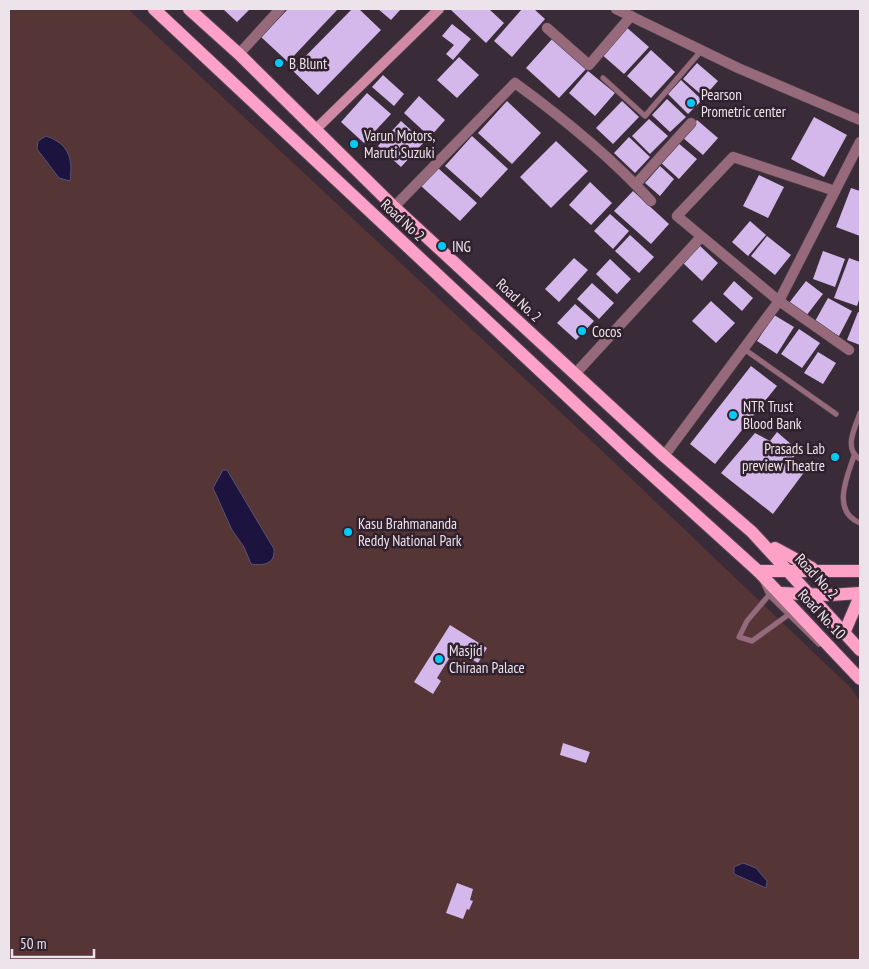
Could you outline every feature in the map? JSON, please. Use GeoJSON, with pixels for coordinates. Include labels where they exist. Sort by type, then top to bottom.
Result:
{"type":"FeatureCollection","features":[{"type":"Feature","properties":{"kind":"main road","name":"Road No 2"},"geometry":{"type":"LineString","coordinates":[[154,9],[630,455],[758,571]]}},
{"type":"Feature","properties":{"kind":"main road","name":"Road No. 2"},"geometry":{"type":"LineString","coordinates":[[190,9],[239,54],[394,207],[664,456],[752,532],[829,614]]}},
{"type":"Feature","properties":{"kind":"main road"},"geometry":{"type":"LineString","coordinates":[[316,129],[439,9]]}},
{"type":"Feature","properties":{"kind":"main road"},"geometry":{"type":"LineString","coordinates":[[752,532],[795,561],[821,572]]}},
{"type":"Feature","properties":{"kind":"main road"},"geometry":{"type":"LineString","coordinates":[[758,571],[860,571]]}},
{"type":"Feature","properties":{"kind":"main road"},"geometry":{"type":"LineString","coordinates":[[758,571],[774,594],[860,594],[845,631]]}},
{"type":"Feature","properties":{"kind":"main road","name":"Road No. 10"},"geometry":{"type":"LineString","coordinates":[[774,594],[860,679]]}},
{"type":"Feature","properties":{"kind":"main road","name":"Road No. 10"},"geometry":{"type":"LineString","coordinates":[[829,614],[860,650]]}},
{"type":"Feature","properties":{"kind":"street"},"geometry":{"type":"LineString","coordinates":[[239,54],[280,9]]}},
{"type":"Feature","properties":{"kind":"street"},"geometry":{"type":"LineString","coordinates":[[616,9],[702,50],[860,120]]}},
{"type":"Feature","properties":{"kind":"street"},"geometry":{"type":"LineString","coordinates":[[548,28],[589,65],[631,16]]}},
{"type":"Feature","properties":{"kind":"street"},"geometry":{"type":"LineString","coordinates":[[394,207],[515,84],[550,108],[636,184],[651,201]]}},
{"type":"Feature","properties":{"kind":"street"},"geometry":{"type":"LineString","coordinates":[[636,184],[691,123]]}},
{"type":"Feature","properties":{"kind":"street"},"geometry":{"type":"LineString","coordinates":[[664,456],[779,301],[860,142]]}},
{"type":"Feature","properties":{"kind":"street"},"geometry":{"type":"LineString","coordinates":[[835,191],[733,157],[677,216],[779,301],[849,350]]}},
{"type":"Feature","properties":{"kind":"street"},"geometry":{"type":"LineString","coordinates":[[575,374],[701,237]]}},
{"type":"Feature","properties":{"kind":"lane"},"geometry":{"type":"LineString","coordinates":[[603,78],[645,116],[702,50]]}},
{"type":"Feature","properties":{"kind":"lane"},"geometry":{"type":"LineString","coordinates":[[744,348],[836,414]]}},
{"type":"Feature","properties":{"kind":"lane"},"geometry":{"type":"LineString","coordinates":[[860,413],[851,447],[854,456],[842,495],[845,507],[854,520],[860,523]]}},
{"type":"Feature","properties":{"kind":"lane"},"geometry":{"type":"LineString","coordinates":[[854,456],[860,459]]}},
{"type":"Feature","properties":{"kind":"lane"},"geometry":{"type":"LineString","coordinates":[[788,614],[752,641],[739,637],[747,621],[774,594],[788,614],[860,688]]}},
{"type":"Feature","properties":{"kind":"shaded area","name":"Kasu Brahmananda Reddy National Park"},"geometry":{"type":"Polygon","coordinates":[[[9,9],[128,9],[599,448],[852,689],[860,702],[860,960],[9,960],[9,9]]]}},
{"type":"Feature","properties":{"kind":"shaded area"},"geometry":{"type":"Polygon","coordinates":[[[46,136],[60,143],[68,153],[71,165],[70,181],[59,178],[37,149],[38,141],[46,136]]]}},
{"type":"Feature","properties":{"kind":"shaded area"},"geometry":{"type":"Polygon","coordinates":[[[223,470],[227,470],[274,549],[273,558],[268,563],[260,565],[251,564],[244,547],[232,530],[213,488],[223,470]]]}},
{"type":"Feature","properties":{"kind":"shaded area"},"geometry":{"type":"Polygon","coordinates":[[[743,863],[756,868],[767,881],[766,888],[734,874],[734,867],[743,863]]]}},
{"type":"Feature","properties":{"kind":"building"},"geometry":{"type":"Polygon","coordinates":[[[223,9],[250,9],[237,22],[223,9]]]}},
{"type":"Feature","properties":{"kind":"building"},"geometry":{"type":"Polygon","coordinates":[[[288,9],[338,9],[288,62],[261,37],[288,9]]]}},
{"type":"Feature","properties":{"kind":"building"},"geometry":{"type":"Polygon","coordinates":[[[352,9],[359,9],[381,30],[318,95],[292,70],[352,9]]]}},
{"type":"Feature","properties":{"kind":"building"},"geometry":{"type":"Polygon","coordinates":[[[378,9],[401,9],[391,20],[378,9]]]}},
{"type":"Feature","properties":{"kind":"building"},"geometry":{"type":"Polygon","coordinates":[[[452,9],[489,9],[504,23],[486,43],[452,9]]]}},
{"type":"Feature","properties":{"kind":"building"},"geometry":{"type":"Polygon","coordinates":[[[522,9],[534,9],[545,19],[512,57],[494,41],[522,9]]]}},
{"type":"Feature","properties":{"kind":"building"},"geometry":{"type":"Polygon","coordinates":[[[452,24],[471,39],[453,60],[446,54],[454,45],[442,36],[452,24]]]}},
{"type":"Feature","properties":{"kind":"building"},"geometry":{"type":"Polygon","coordinates":[[[625,26],[649,47],[624,74],[600,53],[625,26]]]}},
{"type":"Feature","properties":{"kind":"building"},"geometry":{"type":"Polygon","coordinates":[[[553,38],[586,69],[559,98],[526,68],[553,38]]]}},
{"type":"Feature","properties":{"kind":"building"},"geometry":{"type":"Polygon","coordinates":[[[651,50],[675,72],[651,98],[627,76],[651,50]]]}},
{"type":"Feature","properties":{"kind":"building"},"geometry":{"type":"Polygon","coordinates":[[[459,57],[479,75],[457,98],[437,80],[459,57]]]}},
{"type":"Feature","properties":{"kind":"building"},"geometry":{"type":"Polygon","coordinates":[[[697,63],[718,81],[704,97],[683,79],[697,63]]]}},
{"type":"Feature","properties":{"kind":"building"},"geometry":{"type":"Polygon","coordinates":[[[588,71],[615,93],[595,116],[569,93],[588,71]]]}},
{"type":"Feature","properties":{"kind":"building"},"geometry":{"type":"Polygon","coordinates":[[[383,75],[404,94],[394,106],[372,87],[383,75]]]}},
{"type":"Feature","properties":{"kind":"building"},"geometry":{"type":"Polygon","coordinates":[[[681,80],[702,100],[688,114],[668,94],[681,80]]]}},
{"type":"Feature","properties":{"kind":"building"},"geometry":{"type":"Polygon","coordinates":[[[367,93],[391,114],[364,143],[341,122],[367,93]]]}},
{"type":"Feature","properties":{"kind":"building"},"geometry":{"type":"Polygon","coordinates":[[[419,96],[445,120],[430,137],[404,113],[419,96]]]}},
{"type":"Feature","properties":{"kind":"building"},"geometry":{"type":"Polygon","coordinates":[[[667,99],[686,117],[670,132],[652,115],[667,99]]]}},
{"type":"Feature","properties":{"kind":"building"},"geometry":{"type":"Polygon","coordinates":[[[507,101],[541,133],[512,164],[478,133],[507,101]]]}},
{"type":"Feature","properties":{"kind":"building"},"geometry":{"type":"Polygon","coordinates":[[[622,101],[639,117],[613,144],[596,128],[622,101]]]}},
{"type":"Feature","properties":{"kind":"building"},"geometry":{"type":"Polygon","coordinates":[[[814,117],[847,135],[824,177],[791,159],[814,117]]]}},
{"type":"Feature","properties":{"kind":"building"},"geometry":{"type":"Polygon","coordinates":[[[649,119],[668,136],[650,154],[632,136],[649,119]]]}},
{"type":"Feature","properties":{"kind":"building"},"geometry":{"type":"Polygon","coordinates":[[[697,120],[718,138],[703,155],[682,137],[697,120]]]}},
{"type":"Feature","properties":{"kind":"building"},"geometry":{"type":"Polygon","coordinates":[[[401,121],[424,142],[401,167],[378,146],[401,121]]]}},
{"type":"Feature","properties":{"kind":"building"},"geometry":{"type":"Polygon","coordinates":[[[472,136],[508,169],[481,198],[445,166],[472,136]]]}},
{"type":"Feature","properties":{"kind":"building"},"geometry":{"type":"Polygon","coordinates":[[[629,137],[650,157],[635,173],[614,153],[629,137]]]}},
{"type":"Feature","properties":{"kind":"building"},"geometry":{"type":"Polygon","coordinates":[[[556,141],[588,171],[551,208],[520,177],[556,141]]]}},
{"type":"Feature","properties":{"kind":"building"},"geometry":{"type":"Polygon","coordinates":[[[677,142],[697,159],[679,179],[659,161],[677,142]]]}},
{"type":"Feature","properties":{"kind":"building"},"geometry":{"type":"Polygon","coordinates":[[[660,166],[674,179],[660,196],[645,183],[660,166]]]}},
{"type":"Feature","properties":{"kind":"building"},"geometry":{"type":"Polygon","coordinates":[[[438,168],[477,203],[460,221],[421,186],[438,168]]]}},
{"type":"Feature","properties":{"kind":"building"},"geometry":{"type":"Polygon","coordinates":[[[759,175],[784,187],[768,218],[743,206],[759,175]]]}},
{"type":"Feature","properties":{"kind":"building"},"geometry":{"type":"Polygon","coordinates":[[[590,182],[612,203],[591,225],[569,205],[590,182]]]}},
{"type":"Feature","properties":{"kind":"building"},"geometry":{"type":"Polygon","coordinates":[[[851,188],[860,191],[860,236],[836,227],[851,188]]]}},
{"type":"Feature","properties":{"kind":"building"},"geometry":{"type":"Polygon","coordinates":[[[633,191],[669,224],[651,244],[614,211],[633,191]]]}},
{"type":"Feature","properties":{"kind":"building"},"geometry":{"type":"Polygon","coordinates":[[[610,214],[629,231],[613,249],[594,231],[610,214]]]}},
{"type":"Feature","properties":{"kind":"building"},"geometry":{"type":"Polygon","coordinates":[[[750,221],[766,235],[748,256],[732,242],[750,221]]]}},
{"type":"Feature","properties":{"kind":"building"},"geometry":{"type":"Polygon","coordinates":[[[630,235],[654,257],[639,273],[615,251],[630,235]]]}},
{"type":"Feature","properties":{"kind":"building"},"geometry":{"type":"Polygon","coordinates":[[[767,236],[791,255],[775,275],[751,256],[767,236]]]}},
{"type":"Feature","properties":{"kind":"building"},"geometry":{"type":"Polygon","coordinates":[[[699,245],[718,263],[702,281],[683,263],[699,245]]]}},
{"type":"Feature","properties":{"kind":"building"},"geometry":{"type":"Polygon","coordinates":[[[823,251],[845,259],[835,287],[813,279],[823,251]]]}},
{"type":"Feature","properties":{"kind":"building"},"geometry":{"type":"Polygon","coordinates":[[[574,258],[588,270],[559,302],[545,289],[574,258]]]}},
{"type":"Feature","properties":{"kind":"building"},"geometry":{"type":"Polygon","coordinates":[[[849,258],[860,262],[860,297],[857,306],[834,298],[849,258]]]}},
{"type":"Feature","properties":{"kind":"building"},"geometry":{"type":"Polygon","coordinates":[[[610,259],[631,279],[617,294],[596,274],[610,259]]]}},
{"type":"Feature","properties":{"kind":"building"},"geometry":{"type":"Polygon","coordinates":[[[734,281],[753,298],[742,311],[723,294],[734,281]]]}},
{"type":"Feature","properties":{"kind":"building"},"geometry":{"type":"Polygon","coordinates":[[[806,281],[823,294],[806,316],[789,303],[806,281]]]}},
{"type":"Feature","properties":{"kind":"building"},"geometry":{"type":"Polygon","coordinates":[[[592,283],[614,303],[599,319],[577,299],[592,283]]]}},
{"type":"Feature","properties":{"kind":"building"},"geometry":{"type":"Polygon","coordinates":[[[828,298],[852,311],[839,336],[814,323],[828,298]]]}},
{"type":"Feature","properties":{"kind":"building"},"geometry":{"type":"Polygon","coordinates":[[[711,301],[735,323],[716,343],[692,321],[711,301]]]}},
{"type":"Feature","properties":{"kind":"building"},"geometry":{"type":"Polygon","coordinates":[[[575,304],[594,321],[576,340],[557,323],[575,304]]]}},
{"type":"Feature","properties":{"kind":"building"},"geometry":{"type":"Polygon","coordinates":[[[858,312],[860,313],[860,345],[847,340],[858,312]]]}},
{"type":"Feature","properties":{"kind":"building"},"geometry":{"type":"Polygon","coordinates":[[[774,315],[794,327],[777,354],[757,341],[774,315]]]}},
{"type":"Feature","properties":{"kind":"building"},"geometry":{"type":"Polygon","coordinates":[[[799,329],[820,343],[802,368],[781,354],[799,329]]]}},
{"type":"Feature","properties":{"kind":"building"},"geometry":{"type":"Polygon","coordinates":[[[818,352],[836,363],[823,384],[804,373],[818,352]]]}},
{"type":"Feature","properties":{"kind":"building","name":"NTR Trust Blood Bank"},"geometry":{"type":"Polygon","coordinates":[[[751,366],[777,386],[715,464],[690,444],[751,366]]]}},
{"type":"Feature","properties":{"kind":"building"},"geometry":{"type":"Polygon","coordinates":[[[777,432],[799,451],[792,459],[805,471],[773,514],[721,473],[755,433],[770,441],[777,432]]]}},
{"type":"Feature","properties":{"kind":"building"},"geometry":{"type":"Polygon","coordinates":[[[450,625],[487,648],[478,663],[455,649],[437,678],[441,681],[433,694],[414,682],[450,625]]]}},
{"type":"Feature","properties":{"kind":"building"},"geometry":{"type":"Polygon","coordinates":[[[563,743],[590,752],[586,763],[560,755],[563,743]]]}},
{"type":"Feature","properties":{"kind":"building"},"geometry":{"type":"Polygon","coordinates":[[[457,883],[473,889],[470,900],[473,901],[463,919],[446,913],[457,883]]]}},
{"type":"Feature","properties":{"kind":"place","name":"B Blunt"},"geometry":{"type":"Point","coordinates":[279,63]}},
{"type":"Feature","properties":{"kind":"place","name":"Pearson Prometric center"},"geometry":{"type":"Point","coordinates":[691,103]}},
{"type":"Feature","properties":{"kind":"place","name":"Varun Motors, Maruti Suzuki"},"geometry":{"type":"Point","coordinates":[354,144]}},
{"type":"Feature","properties":{"kind":"place","name":"ING"},"geometry":{"type":"Point","coordinates":[442,246]}},
{"type":"Feature","properties":{"kind":"place","name":"Cocos"},"geometry":{"type":"Point","coordinates":[582,331]}},
{"type":"Feature","properties":{"kind":"place","name":"NTR Trust Blood Bank"},"geometry":{"type":"Point","coordinates":[733,415]}},
{"type":"Feature","properties":{"kind":"place","name":"Prasads Lab preview Theatre"},"geometry":{"type":"Point","coordinates":[835,457]}},
{"type":"Feature","properties":{"kind":"place","name":"Kasu Brahmananda Reddy National Park"},"geometry":{"type":"Point","coordinates":[348,532]}},
{"type":"Feature","properties":{"kind":"place","name":"Masjid Chiraan Palace"},"geometry":{"type":"Point","coordinates":[439,659]}}]}
